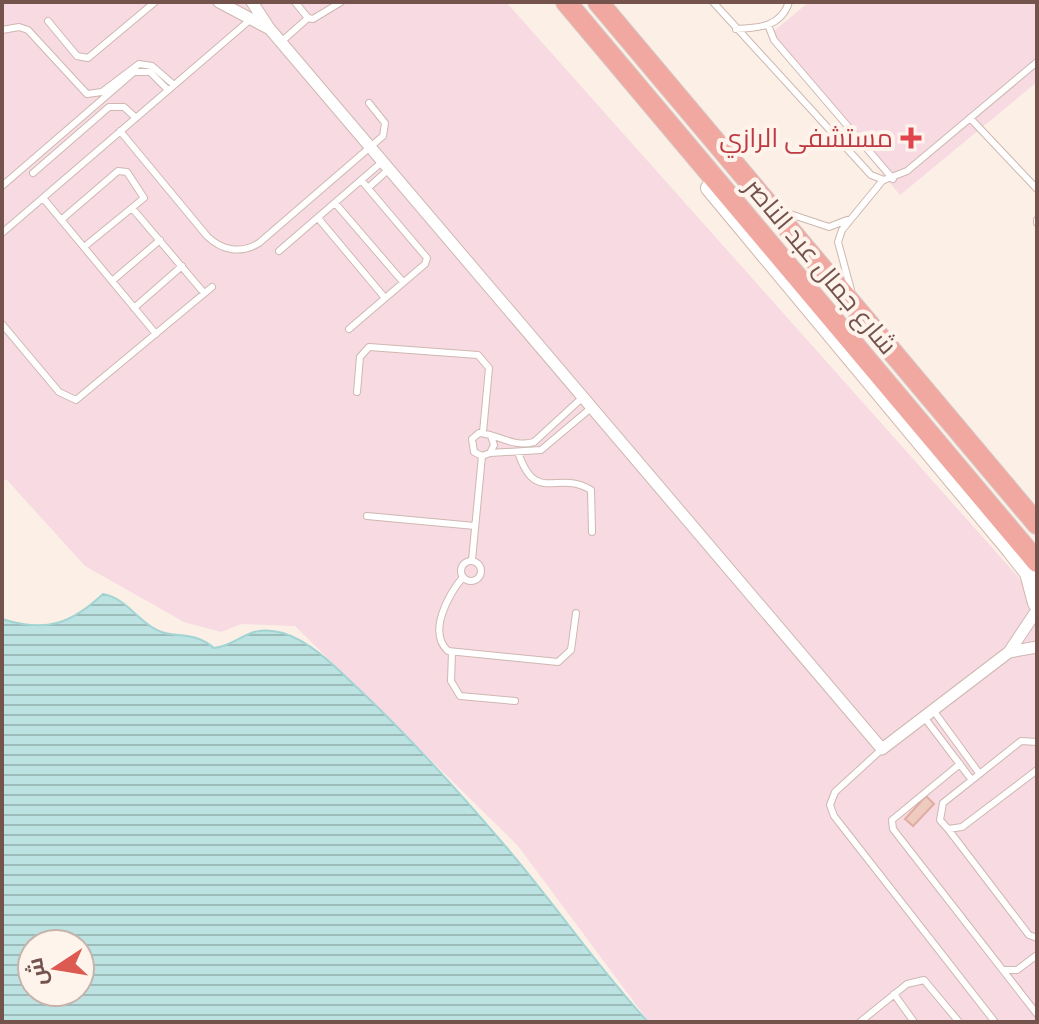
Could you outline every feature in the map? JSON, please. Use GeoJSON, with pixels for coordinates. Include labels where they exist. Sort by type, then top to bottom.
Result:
{"type":"FeatureCollection","features":[{"type":"Feature","properties":{"kind":"highway","name":"شارع جمال عبد الناصر"},"geometry":{"type":"LineString","coordinates":[[566,2],[1037,562]]}},
{"type":"Feature","properties":{"kind":"highway","name":"شارع جمال عبد الناصر"},"geometry":{"type":"LineString","coordinates":[[598,2],[1037,524]]}},
{"type":"Feature","properties":{"kind":"main road"},"geometry":{"type":"LineString","coordinates":[[555,2],[994,530],[1028,573],[1037,607]]}},
{"type":"Feature","properties":{"kind":"main road"},"geometry":{"type":"LineString","coordinates":[[610,2],[1037,509]]}},
{"type":"Feature","properties":{"kind":"main road"},"geometry":{"type":"LineString","coordinates":[[1037,587],[1037,607]]}},
{"type":"Feature","properties":{"kind":"street"},"geometry":{"type":"LineString","coordinates":[[252,2],[269,28],[882,749],[1009,652],[1037,607]]}},
{"type":"Feature","properties":{"kind":"street"},"geometry":{"type":"LineString","coordinates":[[223,3],[269,28]]}},
{"type":"Feature","properties":{"kind":"street"},"geometry":{"type":"LineString","coordinates":[[1009,652],[1037,647]]}},
{"type":"Feature","properties":{"kind":"lane"},"geometry":{"type":"LineString","coordinates":[[48,21],[77,56],[88,58],[155,2]]}},
{"type":"Feature","properties":{"kind":"lane"},"geometry":{"type":"LineString","coordinates":[[295,2],[308,18]]}},
{"type":"Feature","properties":{"kind":"lane"},"geometry":{"type":"LineString","coordinates":[[281,42],[308,18],[323,16],[341,2]]}},
{"type":"Feature","properties":{"kind":"lane"},"geometry":{"type":"LineString","coordinates":[[713,2],[871,175],[883,180],[893,179],[1037,62]]}},
{"type":"Feature","properties":{"kind":"lane"},"geometry":{"type":"LineString","coordinates":[[736,29],[775,22],[789,2]]}},
{"type":"Feature","properties":{"kind":"lane"},"geometry":{"type":"LineString","coordinates":[[2,233],[251,18]]}},
{"type":"Feature","properties":{"kind":"lane"},"geometry":{"type":"LineString","coordinates":[[768,25],[774,40],[893,179]]}},
{"type":"Feature","properties":{"kind":"lane"},"geometry":{"type":"LineString","coordinates":[[2,30],[19,27],[28,30],[87,94],[102,92],[139,64],[152,66],[171,88]]}},
{"type":"Feature","properties":{"kind":"lane"},"geometry":{"type":"LineString","coordinates":[[2,186],[134,72],[150,72],[171,88]]}},
{"type":"Feature","properties":{"kind":"lane"},"geometry":{"type":"LineString","coordinates":[[120,131],[207,236],[232,250],[259,243],[370,147],[386,128],[369,103]]}},
{"type":"Feature","properties":{"kind":"lane"},"geometry":{"type":"LineString","coordinates":[[33,173],[109,107],[124,107],[136,118]]}},
{"type":"Feature","properties":{"kind":"lane"},"geometry":{"type":"LineString","coordinates":[[970,118],[1037,189]]}},
{"type":"Feature","properties":{"kind":"lane"},"geometry":{"type":"LineString","coordinates":[[279,251],[361,180],[386,166]]}},
{"type":"Feature","properties":{"kind":"lane"},"geometry":{"type":"LineString","coordinates":[[368,188],[386,166]]}},
{"type":"Feature","properties":{"kind":"lane"},"geometry":{"type":"LineString","coordinates":[[61,220],[121,169],[145,195],[84,247]]}},
{"type":"Feature","properties":{"kind":"lane"},"geometry":{"type":"LineString","coordinates":[[349,329],[425,264],[426,255],[361,180]]}},
{"type":"Feature","properties":{"kind":"lane"},"geometry":{"type":"LineString","coordinates":[[851,290],[838,242],[853,216],[883,180]]}},
{"type":"Feature","properties":{"kind":"lane"},"geometry":{"type":"LineString","coordinates":[[43,198],[156,334]]}},
{"type":"Feature","properties":{"kind":"lane"},"geometry":{"type":"LineString","coordinates":[[335,203],[403,282]]}},
{"type":"Feature","properties":{"kind":"lane"},"geometry":{"type":"LineString","coordinates":[[132,208],[204,293]]}},
{"type":"Feature","properties":{"kind":"lane"},"geometry":{"type":"LineString","coordinates":[[787,213],[829,227],[853,216]]}},
{"type":"Feature","properties":{"kind":"lane"},"geometry":{"type":"LineString","coordinates":[[318,218],[385,298]]}},
{"type":"Feature","properties":{"kind":"lane"},"geometry":{"type":"LineString","coordinates":[[112,281],[160,240]]}},
{"type":"Feature","properties":{"kind":"lane"},"geometry":{"type":"LineString","coordinates":[[134,308],[182,266]]}},
{"type":"Feature","properties":{"kind":"lane"},"geometry":{"type":"LineString","coordinates":[[2,324],[59,392],[70,399],[82,398],[212,287]]}},
{"type":"Feature","properties":{"kind":"lane"},"geometry":{"type":"LineString","coordinates":[[357,392],[360,357],[369,347],[478,355],[489,368],[483,432]]}},
{"type":"Feature","properties":{"kind":"lane"},"geometry":{"type":"LineString","coordinates":[[583,397],[534,442],[506,441],[483,432],[475,435],[471,443],[474,452],[482,456],[541,450],[592,407]]}},
{"type":"Feature","properties":{"kind":"lane"},"geometry":{"type":"LineString","coordinates":[[490,453],[494,445],[491,436]]}},
{"type":"Feature","properties":{"kind":"lane"},"geometry":{"type":"LineString","coordinates":[[518,452],[525,472],[532,480],[591,490],[592,532]]}},
{"type":"Feature","properties":{"kind":"lane"},"geometry":{"type":"LineString","coordinates":[[472,560],[482,456]]}},
{"type":"Feature","properties":{"kind":"lane"},"geometry":{"type":"LineString","coordinates":[[367,516],[475,526]]}},
{"type":"Feature","properties":{"kind":"lane"},"geometry":{"type":"LineString","coordinates":[[463,577],[470,581],[480,576],[481,568],[472,560]]}},
{"type":"Feature","properties":{"kind":"lane"},"geometry":{"type":"LineString","coordinates":[[472,560],[462,566],[463,577],[447,598],[443,610],[442,645],[452,652],[558,662],[571,650],[576,613]]}},
{"type":"Feature","properties":{"kind":"lane"},"geometry":{"type":"LineString","coordinates":[[452,652],[451,681],[460,696],[515,701]]}},
{"type":"Feature","properties":{"kind":"lane"},"geometry":{"type":"LineString","coordinates":[[928,714],[971,779]]}},
{"type":"Feature","properties":{"kind":"lane"},"geometry":{"type":"LineString","coordinates":[[928,714],[979,773]]}},
{"type":"Feature","properties":{"kind":"lane"},"geometry":{"type":"LineString","coordinates":[[1037,742],[1021,741],[971,779],[939,809],[940,820],[1029,935],[1037,938]]}},
{"type":"Feature","properties":{"kind":"lane"},"geometry":{"type":"LineString","coordinates":[[882,749],[835,792],[830,805],[834,816],[995,1022]]}},
{"type":"Feature","properties":{"kind":"lane"},"geometry":{"type":"LineString","coordinates":[[960,764],[892,820],[893,829],[1037,1014]]}},
{"type":"Feature","properties":{"kind":"lane"},"geometry":{"type":"LineString","coordinates":[[948,829],[962,827],[1037,770]]}},
{"type":"Feature","properties":{"kind":"lane"},"geometry":{"type":"LineString","coordinates":[[1003,970],[1017,970],[1037,955]]}},
{"type":"Feature","properties":{"kind":"lane"},"geometry":{"type":"LineString","coordinates":[[860,1022],[907,984],[924,980],[959,1022]]}},
{"type":"Feature","properties":{"kind":"lane"},"geometry":{"type":"LineString","coordinates":[[894,994],[914,1022]]}},
{"type":"Feature","properties":{"kind":"lane"},"geometry":{"type":"LineString","coordinates":[[869,1015],[874,1022]]}},
{"type":"Feature","properties":{"kind":"shaded area"},"geometry":{"type":"Polygon","coordinates":[[[2,2],[506,2],[1037,598],[1037,1022],[649,1022],[518,846],[295,626],[241,624],[221,632],[184,622],[85,566],[7,480],[2,479],[2,2]]]}},
{"type":"Feature","properties":{"kind":"shaded area","name":"مستشفى الرازي"},"geometry":{"type":"Polygon","coordinates":[[[809,2],[1037,2],[1037,82],[900,195],[768,36],[809,2]]]}},
{"type":"Feature","properties":{"kind":"water"},"geometry":{"type":"Polygon","coordinates":[[[103,594],[125,604],[155,629],[198,639],[214,648],[253,633],[271,631],[295,638],[317,651],[384,713],[455,788],[648,1022],[2,1022],[2,619],[45,625],[80,613],[103,594]]]}},
{"type":"Feature","properties":{"kind":"building"},"geometry":{"type":"Polygon","coordinates":[[[926,796],[934,804],[913,826],[905,819],[926,796]]]}},
{"type":"Feature","properties":{"kind":"place","name":"مستشفى الرازي"},"geometry":{"type":"Point","coordinates":[911,138]}}]}
